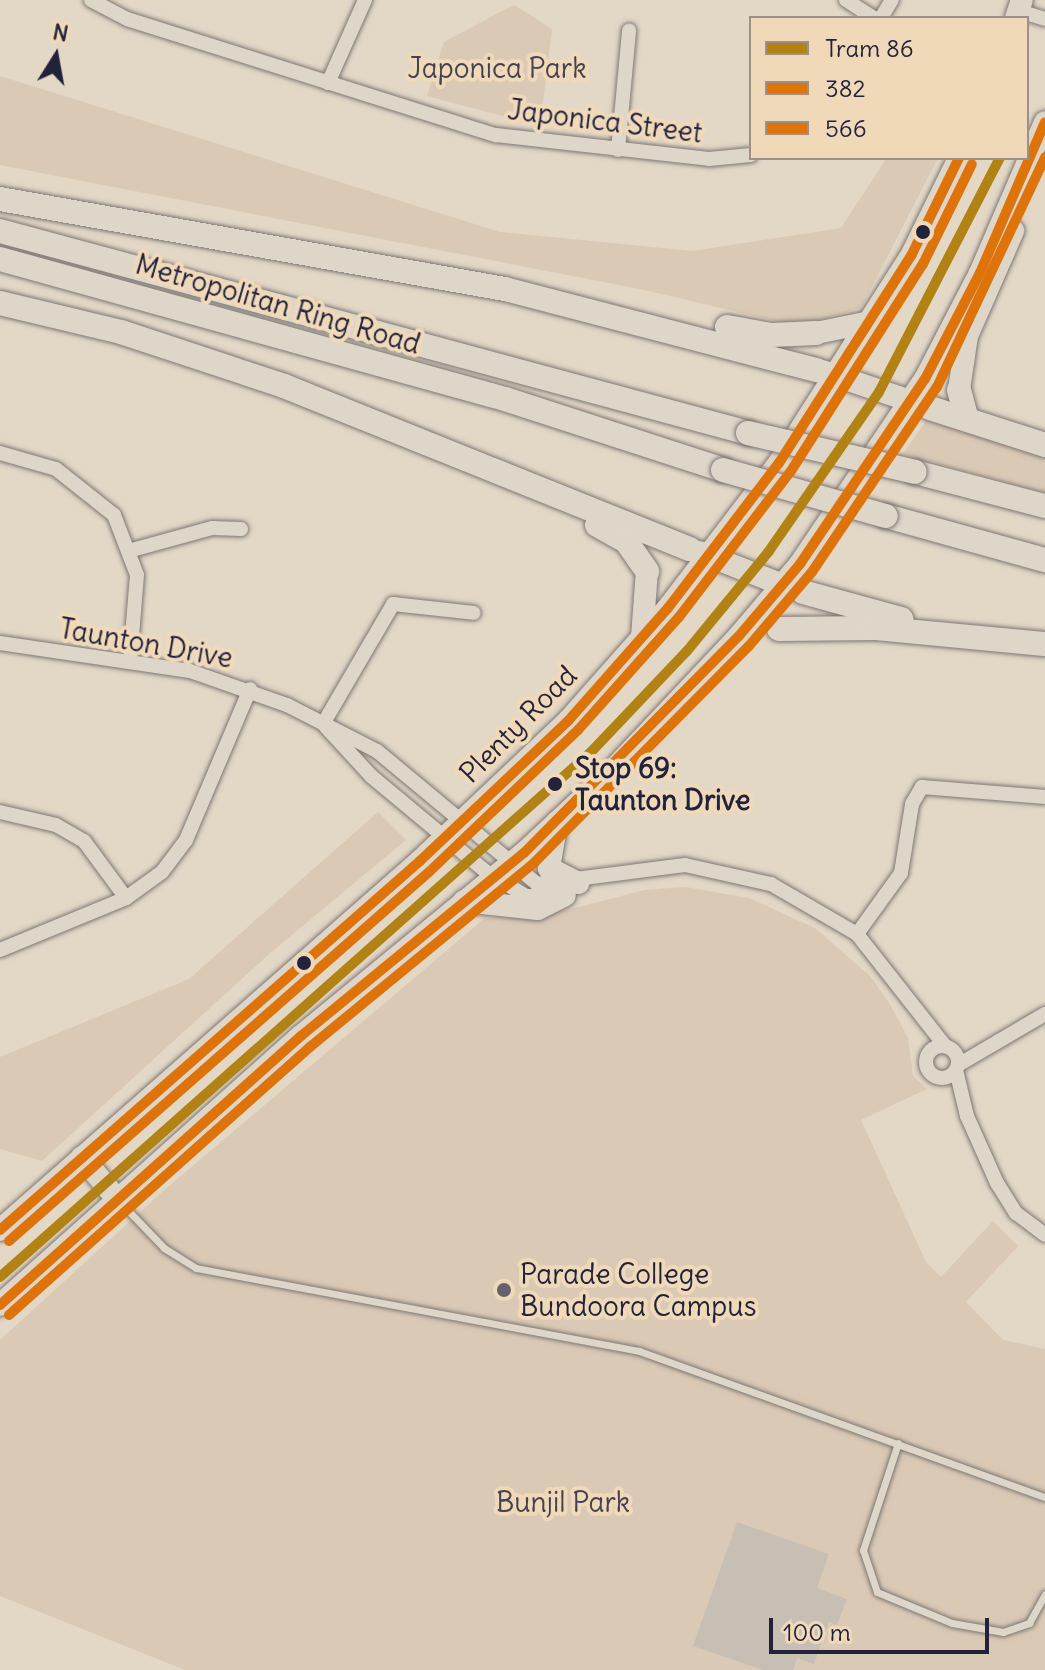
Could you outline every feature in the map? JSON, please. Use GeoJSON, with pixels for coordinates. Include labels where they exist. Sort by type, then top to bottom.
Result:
{"type":"FeatureCollection","features":[{"type":"Feature","properties":{"kind":"highway"},"geometry":{"type":"LineString","coordinates":[[0,1305],[117,1199],[557,822],[739,636],[792,589],[920,404],[1045,122]]}},
{"type":"Feature","properties":{"kind":"highway","name":"Plenty Road"},"geometry":{"type":"LineString","coordinates":[[0,1230],[568,721],[642,637],[827,373],[870,322],[925,231],[958,160]]}},
{"type":"Feature","properties":{"kind":"highway"},"geometry":{"type":"LineString","coordinates":[[967,419],[959,390],[967,336],[1002,263],[1030,160]]}},
{"type":"Feature","properties":{"kind":"highway"},"geometry":{"type":"LineString","coordinates":[[0,199],[505,289],[827,373],[1045,445]]}},
{"type":"Feature","properties":{"kind":"highway","name":"Metropolitan Ring Road"},"geometry":{"type":"LineString","coordinates":[[0,231],[748,433],[1045,506]]}},
{"type":"Feature","properties":{"kind":"highway","name":"Metropolitan Ring Road"},"geometry":{"type":"LineString","coordinates":[[0,259],[505,399],[723,470],[1045,560]]}},
{"type":"Feature","properties":{"kind":"highway"},"geometry":{"type":"LineString","coordinates":[[505,289],[596,297],[771,335],[816,333],[870,322]]}},
{"type":"Feature","properties":{"kind":"highway"},"geometry":{"type":"LineString","coordinates":[[0,303],[202,357],[792,589],[956,631],[1045,644]]}},
{"type":"Feature","properties":{"kind":"highway"},"geometry":{"type":"LineString","coordinates":[[529,487],[626,541],[647,571],[642,637]]}},
{"type":"Feature","properties":{"kind":"highway"},"geometry":{"type":"LineString","coordinates":[[739,636],[779,629],[875,628],[1045,644]]}},
{"type":"Feature","properties":{"kind":"highway"},"geometry":{"type":"LineString","coordinates":[[464,901],[538,909],[572,889],[549,868],[557,822]]}},
{"type":"Feature","properties":{"kind":"highway"},"geometry":{"type":"LineString","coordinates":[[82,1157],[117,1199]]}},
{"type":"Feature","properties":{"kind":"street","name":"Japonica Street"},"geometry":{"type":"LineString","coordinates":[[91,0],[127,19],[496,135],[709,159],[749,155]]}},
{"type":"Feature","properties":{"kind":"street"},"geometry":{"type":"LineString","coordinates":[[328,83],[365,0]]}},
{"type":"Feature","properties":{"kind":"street"},"geometry":{"type":"LineString","coordinates":[[846,0],[871,16]]}},
{"type":"Feature","properties":{"kind":"street"},"geometry":{"type":"LineString","coordinates":[[1019,10],[1045,19]]}},
{"type":"Feature","properties":{"kind":"street"},"geometry":{"type":"LineString","coordinates":[[618,150],[629,31]]}},
{"type":"Feature","properties":{"kind":"street"},"geometry":{"type":"LineString","coordinates":[[0,453],[79,481],[114,515],[132,550],[138,595],[130,661]]}},
{"type":"Feature","properties":{"kind":"street"},"geometry":{"type":"LineString","coordinates":[[132,550],[212,528],[241,529]]}},
{"type":"Feature","properties":{"kind":"street"},"geometry":{"type":"LineString","coordinates":[[323,724],[393,604],[474,613]]}},
{"type":"Feature","properties":{"kind":"street","name":"Taunton Drive"},"geometry":{"type":"LineString","coordinates":[[0,643],[130,661],[250,689],[377,751],[443,807],[446,828]]}},
{"type":"Feature","properties":{"kind":"street"},"geometry":{"type":"LineString","coordinates":[[0,950],[126,898],[162,872],[186,840],[250,689]]}},
{"type":"Feature","properties":{"kind":"street","name":"Taunton Drive"},"geometry":{"type":"LineString","coordinates":[[323,724],[371,776],[446,828]]}},
{"type":"Feature","properties":{"kind":"street"},"geometry":{"type":"LineString","coordinates":[[857,934],[901,873],[912,804],[922,787],[1045,797]]}},
{"type":"Feature","properties":{"kind":"street"},"geometry":{"type":"LineString","coordinates":[[0,812],[71,832],[97,853],[126,898]]}},
{"type":"Feature","properties":{"kind":"street"},"geometry":{"type":"LineString","coordinates":[[446,828],[501,871],[537,884],[572,889],[640,867],[719,871],[791,893],[857,934],[891,970],[920,1017],[948,1047],[957,1067],[967,1116]]}},
{"type":"Feature","properties":{"kind":"street"},"geometry":{"type":"LineString","coordinates":[[446,828],[501,871]]}},
{"type":"Feature","properties":{"kind":"street"},"geometry":{"type":"LineString","coordinates":[[939,1078],[1000,1036],[1045,1014]]}},
{"type":"Feature","properties":{"kind":"street"},"geometry":{"type":"LineString","coordinates":[[920,1017],[927,1069],[939,1078],[967,1116],[1006,1199],[1045,1235]]}},
{"type":"Feature","properties":{"kind":"street"},"geometry":{"type":"LineString","coordinates":[[927,1055],[948,1047],[1000,1036]]}},
{"type":"Feature","properties":{"kind":"lane"},"geometry":{"type":"LineString","coordinates":[[117,1199],[164,1248],[205,1271],[621,1346],[1045,1497]]}},
{"type":"Feature","properties":{"kind":"lane"},"geometry":{"type":"LineString","coordinates":[[898,1443],[863,1550],[877,1592],[901,1605],[995,1632],[1029,1623],[1045,1594]]}},
{"type":"Feature","properties":{"kind":"shaded area","name":"Japonica Park"},"geometry":{"type":"Polygon","coordinates":[[[514,5],[552,29],[540,126],[427,96],[444,42],[514,5]]]}},
{"type":"Feature","properties":{"kind":"shaded area"},"geometry":{"type":"Polygon","coordinates":[[[0,76],[500,232],[693,251],[841,228],[886,160],[937,160],[861,308],[797,326],[645,290],[0,165],[0,76]]]}},
{"type":"Feature","properties":{"kind":"shaded area"},"geometry":{"type":"Polygon","coordinates":[[[929,417],[1045,455],[1045,493],[903,454],[929,417]]]}},
{"type":"Feature","properties":{"kind":"shaded area"},"geometry":{"type":"Polygon","coordinates":[[[378,812],[406,840],[268,955],[42,1161],[0,1149],[0,1057],[189,979],[378,812]]]}},
{"type":"Feature","properties":{"kind":"shaded area","name":"Parade College Bundoora Campus"},"geometry":{"type":"Polygon","coordinates":[[[685,887],[749,898],[815,928],[870,976],[890,1004],[908,1038],[913,1076],[927,1089],[861,1120],[926,1262],[941,1277],[993,1221],[1018,1246],[966,1302],[1003,1340],[1045,1349],[1045,1670],[185,1670],[0,1596],[0,1340],[162,1192],[485,918],[539,917],[645,890],[685,887]]]}},
{"type":"Feature","properties":{"kind":"building"},"geometry":{"type":"Polygon","coordinates":[[[737,1522],[829,1554],[817,1588],[847,1599],[837,1625],[829,1622],[814,1664],[797,1658],[793,1670],[763,1670],[693,1646],[737,1522]]]}},
{"type":"Feature","properties":{"kind":"tram line","name":"86"},"geometry":{"type":"LineString","coordinates":[[0,1277],[592,751],[687,651],[769,551],[879,392],[999,160]]}},
{"type":"Feature","properties":{"kind":"transit line","name":"382"},"geometry":{"type":"LineString","coordinates":[[1029,159],[1045,122]]}},
{"type":"Feature","properties":{"kind":"transit line","name":"566"},"geometry":{"type":"LineString","coordinates":[[9,1315],[310,1047],[534,863],[749,646],[812,572],[937,387],[1045,157]]}},
{"type":"Feature","properties":{"kind":"transit line","name":"382"},"geometry":{"type":"LineString","coordinates":[[0,1230],[420,861],[568,721],[668,608],[779,463],[911,256],[958,160]]}},
{"type":"Feature","properties":{"kind":"transit line","name":"382"},"geometry":{"type":"LineString","coordinates":[[0,1305],[301,1036],[524,853],[739,636],[800,564],[925,379],[980,273],[1029,160]]}},
{"type":"Feature","properties":{"kind":"transit line","name":"566"},"geometry":{"type":"LineString","coordinates":[[9,1241],[429,872],[578,730],[679,617],[791,471],[923,264],[972,164]]}},
{"type":"Feature","properties":{"kind":"place","name":"Stop 69: Taunton Drive"},"geometry":{"type":"Point","coordinates":[555,784]}},
{"type":"Feature","properties":{"kind":"place","name":"Parade College Bundoora Campus"},"geometry":{"type":"Point","coordinates":[504,1290]}},
{"type":"Feature","properties":{"kind":"park label","name":"Bunjil Park"},"geometry":{"type":"Point","coordinates":[563,1502]}}]}
